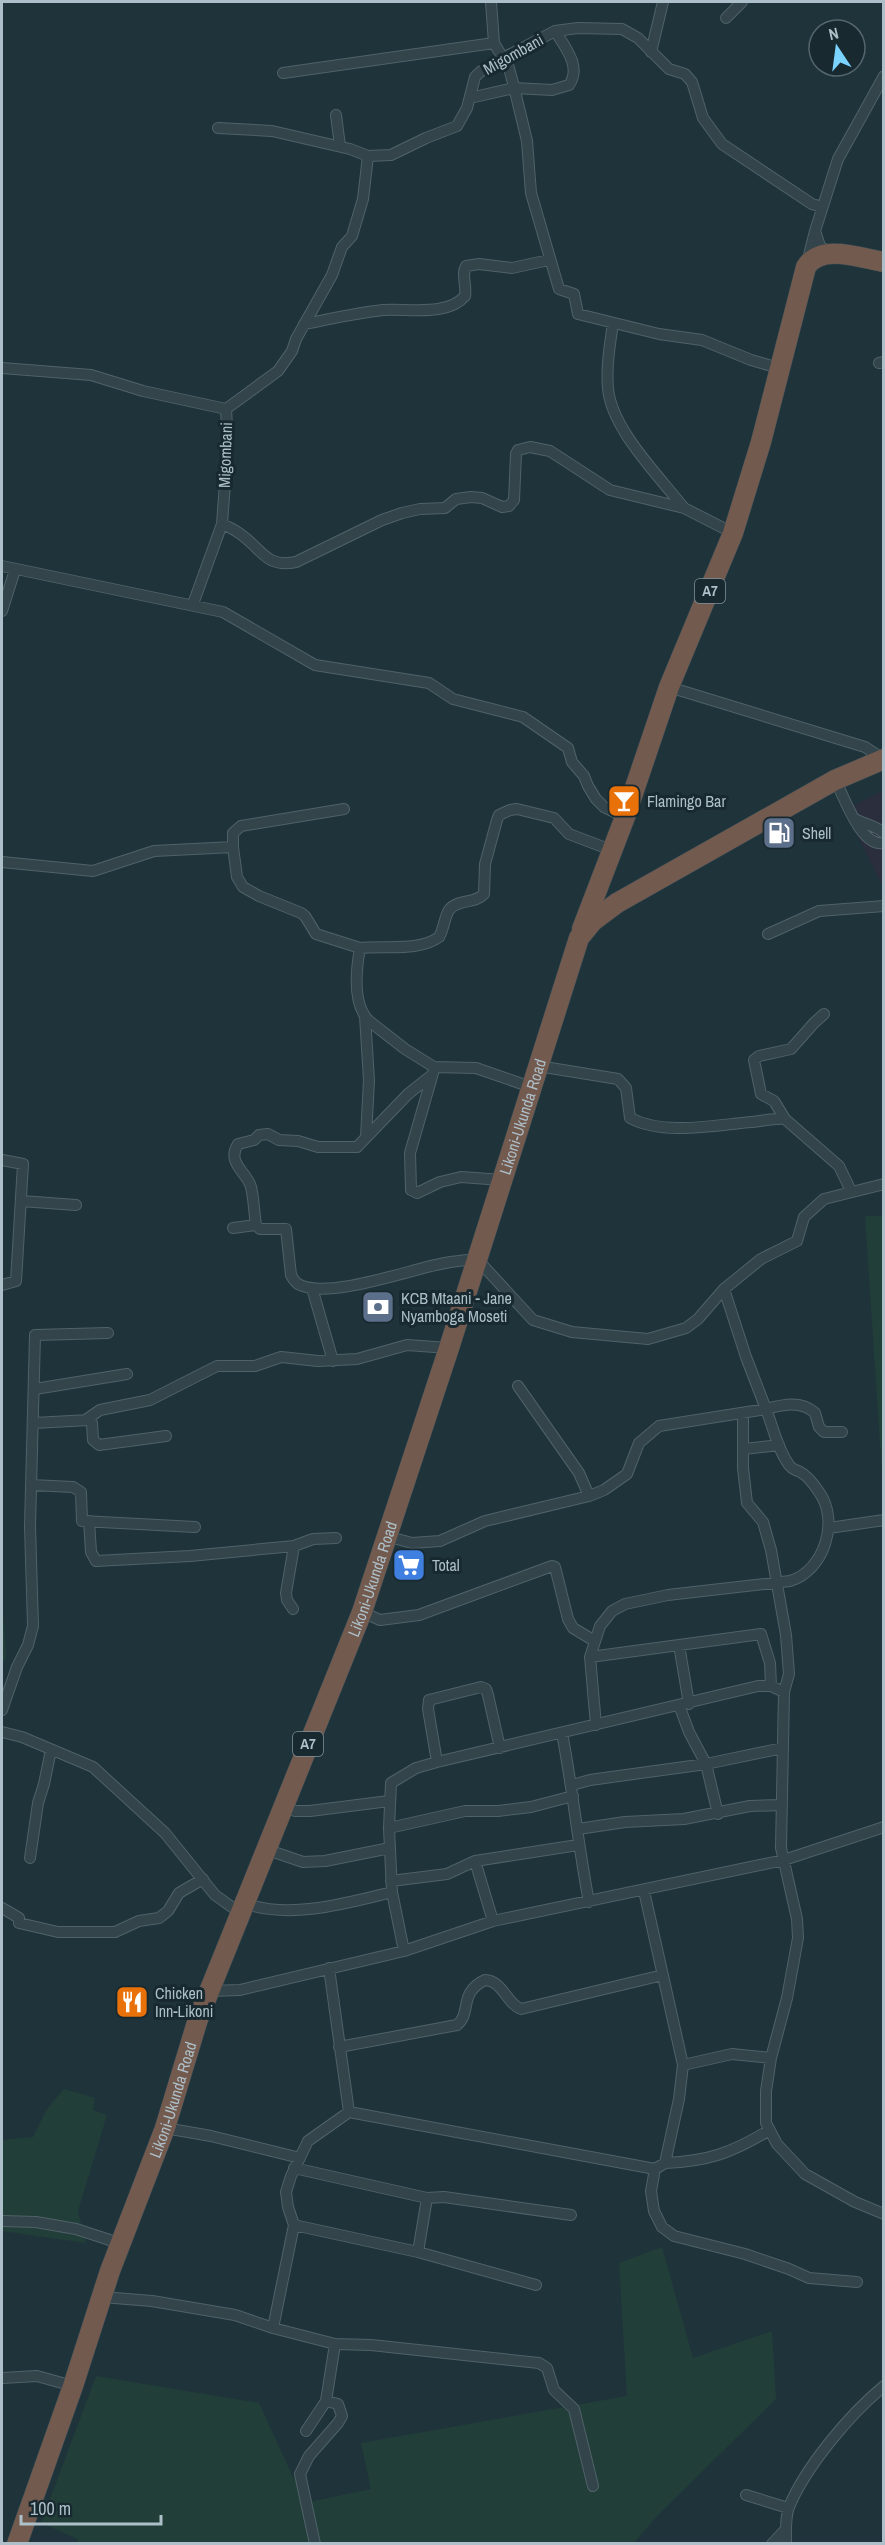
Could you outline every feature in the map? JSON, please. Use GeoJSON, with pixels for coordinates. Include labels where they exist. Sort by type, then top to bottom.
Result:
{"type":"FeatureCollection","features":[{"type":"Feature","properties":{"kind":"highway"},"geometry":{"type":"LineString","coordinates":[[806,267],[814,257],[832,254],[884,262]]}},
{"type":"Feature","properties":{"kind":"highway","name":"A7"},"geometry":{"type":"LineString","coordinates":[[579,938],[625,816],[669,687],[733,533],[761,442],[806,267]]}},
{"type":"Feature","properties":{"kind":"highway","name":"Likoni-Ukunda Road"},"geometry":{"type":"LineString","coordinates":[[17,2544],[102,2297],[165,2128],[210,1991],[265,1849],[362,1612],[449,1348],[579,938],[593,921],[624,899],[835,780],[883,759]]}},
{"type":"Feature","properties":{"kind":"highway"},"geometry":{"type":"LineString","coordinates":[[599,884],[597,896],[603,904],[624,899]]}},
{"type":"Feature","properties":{"kind":"street"},"geometry":{"type":"LineString","coordinates":[[491,2],[494,43],[509,68],[527,141],[531,193],[549,260],[559,289],[574,294],[578,314],[670,337],[702,340],[779,368]]}},
{"type":"Feature","properties":{"kind":"street"},"geometry":{"type":"LineString","coordinates":[[651,52],[663,2]]}},
{"type":"Feature","properties":{"kind":"street"},"geometry":{"type":"LineString","coordinates":[[726,18],[742,2]]}},
{"type":"Feature","properties":{"kind":"street","name":"Migombani"},"geometry":{"type":"LineString","coordinates":[[193,604],[222,524],[228,443],[226,409],[278,371],[292,351],[304,324],[332,275],[342,248],[352,236],[363,200],[368,156],[391,155],[457,126],[464,117],[477,74],[555,31],[578,28],[622,29],[638,38],[669,69],[685,74],[692,82],[703,118],[722,144],[812,204],[822,207]]}},
{"type":"Feature","properties":{"kind":"street"},"geometry":{"type":"LineString","coordinates":[[471,98],[514,88],[552,90],[564,87],[572,80],[572,60],[555,31]]}},
{"type":"Feature","properties":{"kind":"street"},"geometry":{"type":"LineString","coordinates":[[283,73],[494,43]]}},
{"type":"Feature","properties":{"kind":"street"},"geometry":{"type":"LineString","coordinates":[[806,267],[838,159],[884,76]]}},
{"type":"Feature","properties":{"kind":"street"},"geometry":{"type":"LineString","coordinates":[[336,116],[340,146]]}},
{"type":"Feature","properties":{"kind":"street"},"geometry":{"type":"LineString","coordinates":[[218,128],[272,131],[340,146],[368,156]]}},
{"type":"Feature","properties":{"kind":"street"},"geometry":{"type":"LineString","coordinates":[[815,231],[820,246],[832,254]]}},
{"type":"Feature","properties":{"kind":"street"},"geometry":{"type":"LineString","coordinates":[[304,324],[381,311],[438,309],[456,303],[465,296],[466,266],[480,264],[512,268],[549,260]]}},
{"type":"Feature","properties":{"kind":"street"},"geometry":{"type":"LineString","coordinates":[[613,323],[607,374],[610,401],[631,440],[684,508]]}},
{"type":"Feature","properties":{"kind":"street"},"geometry":{"type":"LineString","coordinates":[[2,368],[91,375],[143,391],[226,409]]}},
{"type":"Feature","properties":{"kind":"street"},"geometry":{"type":"LineString","coordinates":[[222,524],[243,536],[270,560],[285,564],[296,562],[382,520],[402,513],[420,509],[445,508],[456,499],[471,497],[488,500],[502,507],[509,506],[514,500],[516,454],[518,450],[530,447],[550,451],[610,490],[684,508],[733,533]]}},
{"type":"Feature","properties":{"kind":"street"},"geometry":{"type":"LineString","coordinates":[[2,566],[193,604],[230,615],[315,665],[422,681],[463,702],[523,717],[568,748],[572,762],[584,776],[596,799],[604,807],[625,816]]}},
{"type":"Feature","properties":{"kind":"street"},"geometry":{"type":"LineString","coordinates":[[2,611],[15,570]]}},
{"type":"Feature","properties":{"kind":"street"},"geometry":{"type":"LineString","coordinates":[[669,687],[865,747],[883,759]]}},
{"type":"Feature","properties":{"kind":"street"},"geometry":{"type":"LineString","coordinates":[[835,780],[861,833],[870,841],[884,843]]}},
{"type":"Feature","properties":{"kind":"street"},"geometry":{"type":"LineString","coordinates":[[344,809],[241,826],[233,833],[233,847],[237,876],[246,889],[305,916],[316,934],[360,948],[395,949],[429,942],[439,937],[449,909],[478,899],[484,894],[484,864],[497,820],[504,811],[517,809],[554,818],[569,834],[611,850]]}},
{"type":"Feature","properties":{"kind":"street"},"geometry":{"type":"LineString","coordinates":[[855,819],[870,827],[880,829],[884,833]]}},
{"type":"Feature","properties":{"kind":"street"},"geometry":{"type":"LineString","coordinates":[[2,862],[93,871],[154,851],[233,847]]}},
{"type":"Feature","properties":{"kind":"street"},"geometry":{"type":"LineString","coordinates":[[768,934],[819,911],[884,906]]}},
{"type":"Feature","properties":{"kind":"street"},"geometry":{"type":"LineString","coordinates":[[360,948],[357,985],[365,1016],[369,1080],[366,1137]]}},
{"type":"Feature","properties":{"kind":"street"},"geometry":{"type":"LineString","coordinates":[[824,1014],[791,1049],[759,1056],[754,1060],[761,1094],[774,1101],[785,1119],[839,1166],[852,1191]]}},
{"type":"Feature","properties":{"kind":"street"},"geometry":{"type":"LineString","coordinates":[[365,1016],[433,1071]]}},
{"type":"Feature","properties":{"kind":"street"},"geometry":{"type":"LineString","coordinates":[[538,1066],[618,1079],[626,1088],[630,1118],[662,1127],[707,1128],[736,1122],[785,1119]]}},
{"type":"Feature","properties":{"kind":"street"},"geometry":{"type":"LineString","coordinates":[[256,1226],[249,1180],[240,1172],[236,1164],[235,1150],[238,1144],[254,1140],[259,1134],[268,1134],[282,1141],[298,1141],[318,1147],[349,1148],[359,1145],[433,1071],[476,1068],[531,1087]]}},
{"type":"Feature","properties":{"kind":"street"},"geometry":{"type":"LineString","coordinates":[[433,1071],[410,1153],[411,1190],[417,1193],[440,1182],[461,1177],[502,1180]]}},
{"type":"Feature","properties":{"kind":"street"},"geometry":{"type":"LineString","coordinates":[[2,1160],[22,1163],[16,1281],[2,1285]]}},
{"type":"Feature","properties":{"kind":"street"},"geometry":{"type":"LineString","coordinates":[[233,1228],[256,1226],[260,1229],[279,1227],[287,1230],[291,1275],[300,1285],[312,1288],[354,1283],[477,1258],[529,1318],[572,1332],[648,1339],[686,1328],[698,1319],[724,1288],[774,1250],[798,1240],[804,1217],[816,1204],[832,1195],[884,1184]]}},
{"type":"Feature","properties":{"kind":"street"},"geometry":{"type":"LineString","coordinates":[[21,1201],[76,1205]]}},
{"type":"Feature","properties":{"kind":"street"},"geometry":{"type":"LineString","coordinates":[[312,1288],[333,1361]]}},
{"type":"Feature","properties":{"kind":"street"},"geometry":{"type":"LineString","coordinates":[[596,1725],[590,1657],[593,1640],[603,1620],[612,1611],[625,1604],[668,1595],[796,1580],[807,1571],[824,1550],[829,1528],[825,1505],[820,1494],[800,1472],[794,1471],[790,1466],[779,1445],[749,1366],[724,1288]]}},
{"type":"Feature","properties":{"kind":"street"},"geometry":{"type":"LineString","coordinates":[[2,1710],[17,1667],[28,1645],[33,1626],[30,1526],[35,1335],[108,1333]]}},
{"type":"Feature","properties":{"kind":"street"},"geometry":{"type":"LineString","coordinates":[[34,1423],[87,1419],[100,1410],[150,1400],[218,1366],[255,1366],[281,1357],[333,1361],[372,1356],[407,1345],[449,1348]]}},
{"type":"Feature","properties":{"kind":"street"},"geometry":{"type":"LineString","coordinates":[[35,1389],[127,1374]]}},
{"type":"Feature","properties":{"kind":"street"},"geometry":{"type":"LineString","coordinates":[[518,1386],[579,1473],[589,1496]]}},
{"type":"Feature","properties":{"kind":"street"},"geometry":{"type":"LineString","coordinates":[[386,1536],[412,1543],[440,1541],[485,1521],[589,1496],[604,1490],[627,1474],[639,1443],[658,1426],[742,1414],[781,1405],[803,1406],[814,1413],[819,1427],[824,1432],[842,1432]]}},
{"type":"Feature","properties":{"kind":"street"},"geometry":{"type":"LineString","coordinates":[[742,1414],[747,1503],[763,1522],[771,1550],[789,1674],[784,1692],[781,1831],[784,1860],[797,1919],[798,1938],[787,1998],[771,2058],[765,2110],[768,2131],[798,2168],[811,2178],[884,2214]]}},
{"type":"Feature","properties":{"kind":"street"},"geometry":{"type":"LineString","coordinates":[[87,1419],[92,1423],[96,1444],[166,1436]]}},
{"type":"Feature","properties":{"kind":"street"},"geometry":{"type":"LineString","coordinates":[[744,1449],[779,1445]]}},
{"type":"Feature","properties":{"kind":"street"},"geometry":{"type":"LineString","coordinates":[[31,1485],[75,1487],[81,1492],[82,1521],[195,1527]]}},
{"type":"Feature","properties":{"kind":"street"},"geometry":{"type":"LineString","coordinates":[[829,1528],[884,1520]]}},
{"type":"Feature","properties":{"kind":"street"},"geometry":{"type":"LineString","coordinates":[[89,1521],[91,1552],[96,1561],[165,1558],[294,1546],[313,1539],[336,1538]]}},
{"type":"Feature","properties":{"kind":"street"},"geometry":{"type":"LineString","coordinates":[[293,1609],[287,1600],[286,1593],[294,1546]]}},
{"type":"Feature","properties":{"kind":"street"},"geometry":{"type":"LineString","coordinates":[[362,1612],[380,1620],[418,1615],[552,1566],[555,1567],[558,1575],[573,1628],[593,1640]]}},
{"type":"Feature","properties":{"kind":"street"},"geometry":{"type":"LineString","coordinates":[[590,1657],[761,1635],[770,1664],[771,1686]]}},
{"type":"Feature","properties":{"kind":"street"},"geometry":{"type":"LineString","coordinates":[[679,1645],[684,1705],[689,1731],[706,1764],[718,1814]]}},
{"type":"Feature","properties":{"kind":"street"},"geometry":{"type":"LineString","coordinates":[[404,1952],[391,1887],[389,1801],[392,1783],[416,1768],[437,1762],[735,1691],[771,1686],[784,1692]]}},
{"type":"Feature","properties":{"kind":"street"},"geometry":{"type":"LineString","coordinates":[[437,1762],[428,1709],[429,1700],[471,1689],[481,1687],[488,1692],[500,1748]]}},
{"type":"Feature","properties":{"kind":"street"},"geometry":{"type":"LineString","coordinates":[[2,1731],[84,1761],[93,1767],[165,1833],[215,1895],[242,1908],[326,1909],[391,1887],[447,1874],[475,1861],[578,1845]]}},
{"type":"Feature","properties":{"kind":"street"},"geometry":{"type":"LineString","coordinates":[[562,1733],[588,1902]]}},
{"type":"Feature","properties":{"kind":"street"},"geometry":{"type":"LineString","coordinates":[[389,1828],[465,1811],[498,1812],[531,1807],[590,1780],[706,1764],[783,1748]]}},
{"type":"Feature","properties":{"kind":"street"},"geometry":{"type":"LineString","coordinates":[[30,1857],[38,1803],[51,1750]]}},
{"type":"Feature","properties":{"kind":"street"},"geometry":{"type":"LineString","coordinates":[[283,1805],[295,1811],[310,1811],[389,1801]]}},
{"type":"Feature","properties":{"kind":"street"},"geometry":{"type":"LineString","coordinates":[[578,1829],[625,1822],[684,1819],[750,1806],[782,1805]]}},
{"type":"Feature","properties":{"kind":"street"},"geometry":{"type":"LineString","coordinates":[[210,1991],[240,1990],[404,1952],[494,1921],[784,1860],[884,1827]]}},
{"type":"Feature","properties":{"kind":"street"},"geometry":{"type":"LineString","coordinates":[[265,1849],[303,1862],[325,1861],[390,1848]]}},
{"type":"Feature","properties":{"kind":"street"},"geometry":{"type":"LineString","coordinates":[[475,1861],[494,1921]]}},
{"type":"Feature","properties":{"kind":"street"},"geometry":{"type":"LineString","coordinates":[[2,1908],[19,1918],[19,1923],[31,1926],[58,1932],[109,1933],[139,1921],[159,1918],[168,1911],[179,1893],[202,1879]]}},
{"type":"Feature","properties":{"kind":"street"},"geometry":{"type":"LineString","coordinates":[[644,1891],[684,2065],[680,2099],[665,2163]]}},
{"type":"Feature","properties":{"kind":"street"},"geometry":{"type":"LineString","coordinates":[[329,1968],[349,2112]]}},
{"type":"Feature","properties":{"kind":"street"},"geometry":{"type":"LineString","coordinates":[[339,2047],[457,2025],[464,2017],[468,1996],[485,1980],[497,1984],[510,2002],[521,2009],[663,1975]]}},
{"type":"Feature","properties":{"kind":"street"},"geometry":{"type":"LineString","coordinates":[[684,2065],[732,2054],[771,2058]]}},
{"type":"Feature","properties":{"kind":"street"},"geometry":{"type":"LineString","coordinates":[[273,2328],[294,2225],[286,2192],[303,2149],[316,2134],[349,2112],[654,2169],[665,2163],[699,2160],[729,2153],[768,2131]]}},
{"type":"Feature","properties":{"kind":"street"},"geometry":{"type":"LineString","coordinates":[[165,2128],[211,2136],[297,2163],[427,2198],[454,2198],[571,2215]]}},
{"type":"Feature","properties":{"kind":"street"},"geometry":{"type":"LineString","coordinates":[[654,2169],[651,2191],[654,2211],[662,2227],[674,2236],[746,2254],[789,2268],[809,2278],[857,2282]]}},
{"type":"Feature","properties":{"kind":"street"},"geometry":{"type":"LineString","coordinates":[[418,2252],[427,2198]]}},
{"type":"Feature","properties":{"kind":"street"},"geometry":{"type":"LineString","coordinates":[[2,2221],[59,2226],[122,2244]]}},
{"type":"Feature","properties":{"kind":"street"},"geometry":{"type":"LineString","coordinates":[[294,2225],[418,2252],[536,2285]]}},
{"type":"Feature","properties":{"kind":"street"},"geometry":{"type":"LineString","coordinates":[[102,2297],[152,2301],[226,2314],[335,2344],[371,2345],[543,2365],[549,2373],[554,2390],[574,2409],[593,2486]]}},
{"type":"Feature","properties":{"kind":"street"},"geometry":{"type":"LineString","coordinates":[[306,2431],[326,2401],[335,2344]]}},
{"type":"Feature","properties":{"kind":"street"},"geometry":{"type":"LineString","coordinates":[[2,2378],[37,2376],[73,2386]]}},
{"type":"Feature","properties":{"kind":"street"},"geometry":{"type":"LineString","coordinates":[[786,2544],[789,2508],[806,2474],[862,2407],[884,2386]]}},
{"type":"Feature","properties":{"kind":"street"},"geometry":{"type":"LineString","coordinates":[[315,2544],[300,2474],[309,2456],[342,2416],[338,2404],[326,2401]]}},
{"type":"Feature","properties":{"kind":"street"},"geometry":{"type":"LineString","coordinates":[[746,2495],[789,2508]]}},
{"type":"Feature","properties":{"kind":"street"},"geometry":{"type":"LineString","coordinates":[[772,2544],[786,2529]]}},
{"type":"Feature","properties":{"kind":"shaded area"},"geometry":{"type":"Polygon","coordinates":[[[883,791],[883,882],[881,883],[845,810],[883,791]]]}},
{"type":"Feature","properties":{"kind":"green space"},"geometry":{"type":"Polygon","coordinates":[[[865,1216],[883,1216],[883,1489],[865,1216]]]}},
{"type":"Feature","properties":{"kind":"green space"},"geometry":{"type":"Polygon","coordinates":[[[2,1593],[6,1657],[2,1665],[2,1593]]]}},
{"type":"Feature","properties":{"kind":"green space"},"geometry":{"type":"Polygon","coordinates":[[[64,2089],[95,2098],[93,2110],[107,2115],[78,2211],[86,2243],[2,2231],[2,2140],[33,2137],[47,2109],[64,2089]]]}},
{"type":"Feature","properties":{"kind":"green space"},"geometry":{"type":"Polygon","coordinates":[[[662,2247],[693,2358],[772,2331],[776,2399],[657,2516],[634,2543],[77,2544],[78,2539],[41,2523],[96,2376],[259,2403],[292,2475],[309,2502],[371,2489],[361,2443],[627,2396],[619,2263],[662,2247]]]}},
{"type":"Feature","properties":{"kind":"place","name":"Flamingo Bar"},"geometry":{"type":"Point","coordinates":[624,801]}},
{"type":"Feature","properties":{"kind":"place","name":"Shell"},"geometry":{"type":"Point","coordinates":[779,833]}},
{"type":"Feature","properties":{"kind":"place","name":"KCB Mtaani - Jane Nyamboga Moseti"},"geometry":{"type":"Point","coordinates":[378,1307]}},
{"type":"Feature","properties":{"kind":"place","name":"Total"},"geometry":{"type":"Point","coordinates":[409,1565]}},
{"type":"Feature","properties":{"kind":"place","name":"Chicken Inn-Likoni"},"geometry":{"type":"Point","coordinates":[132,2002]}}]}
